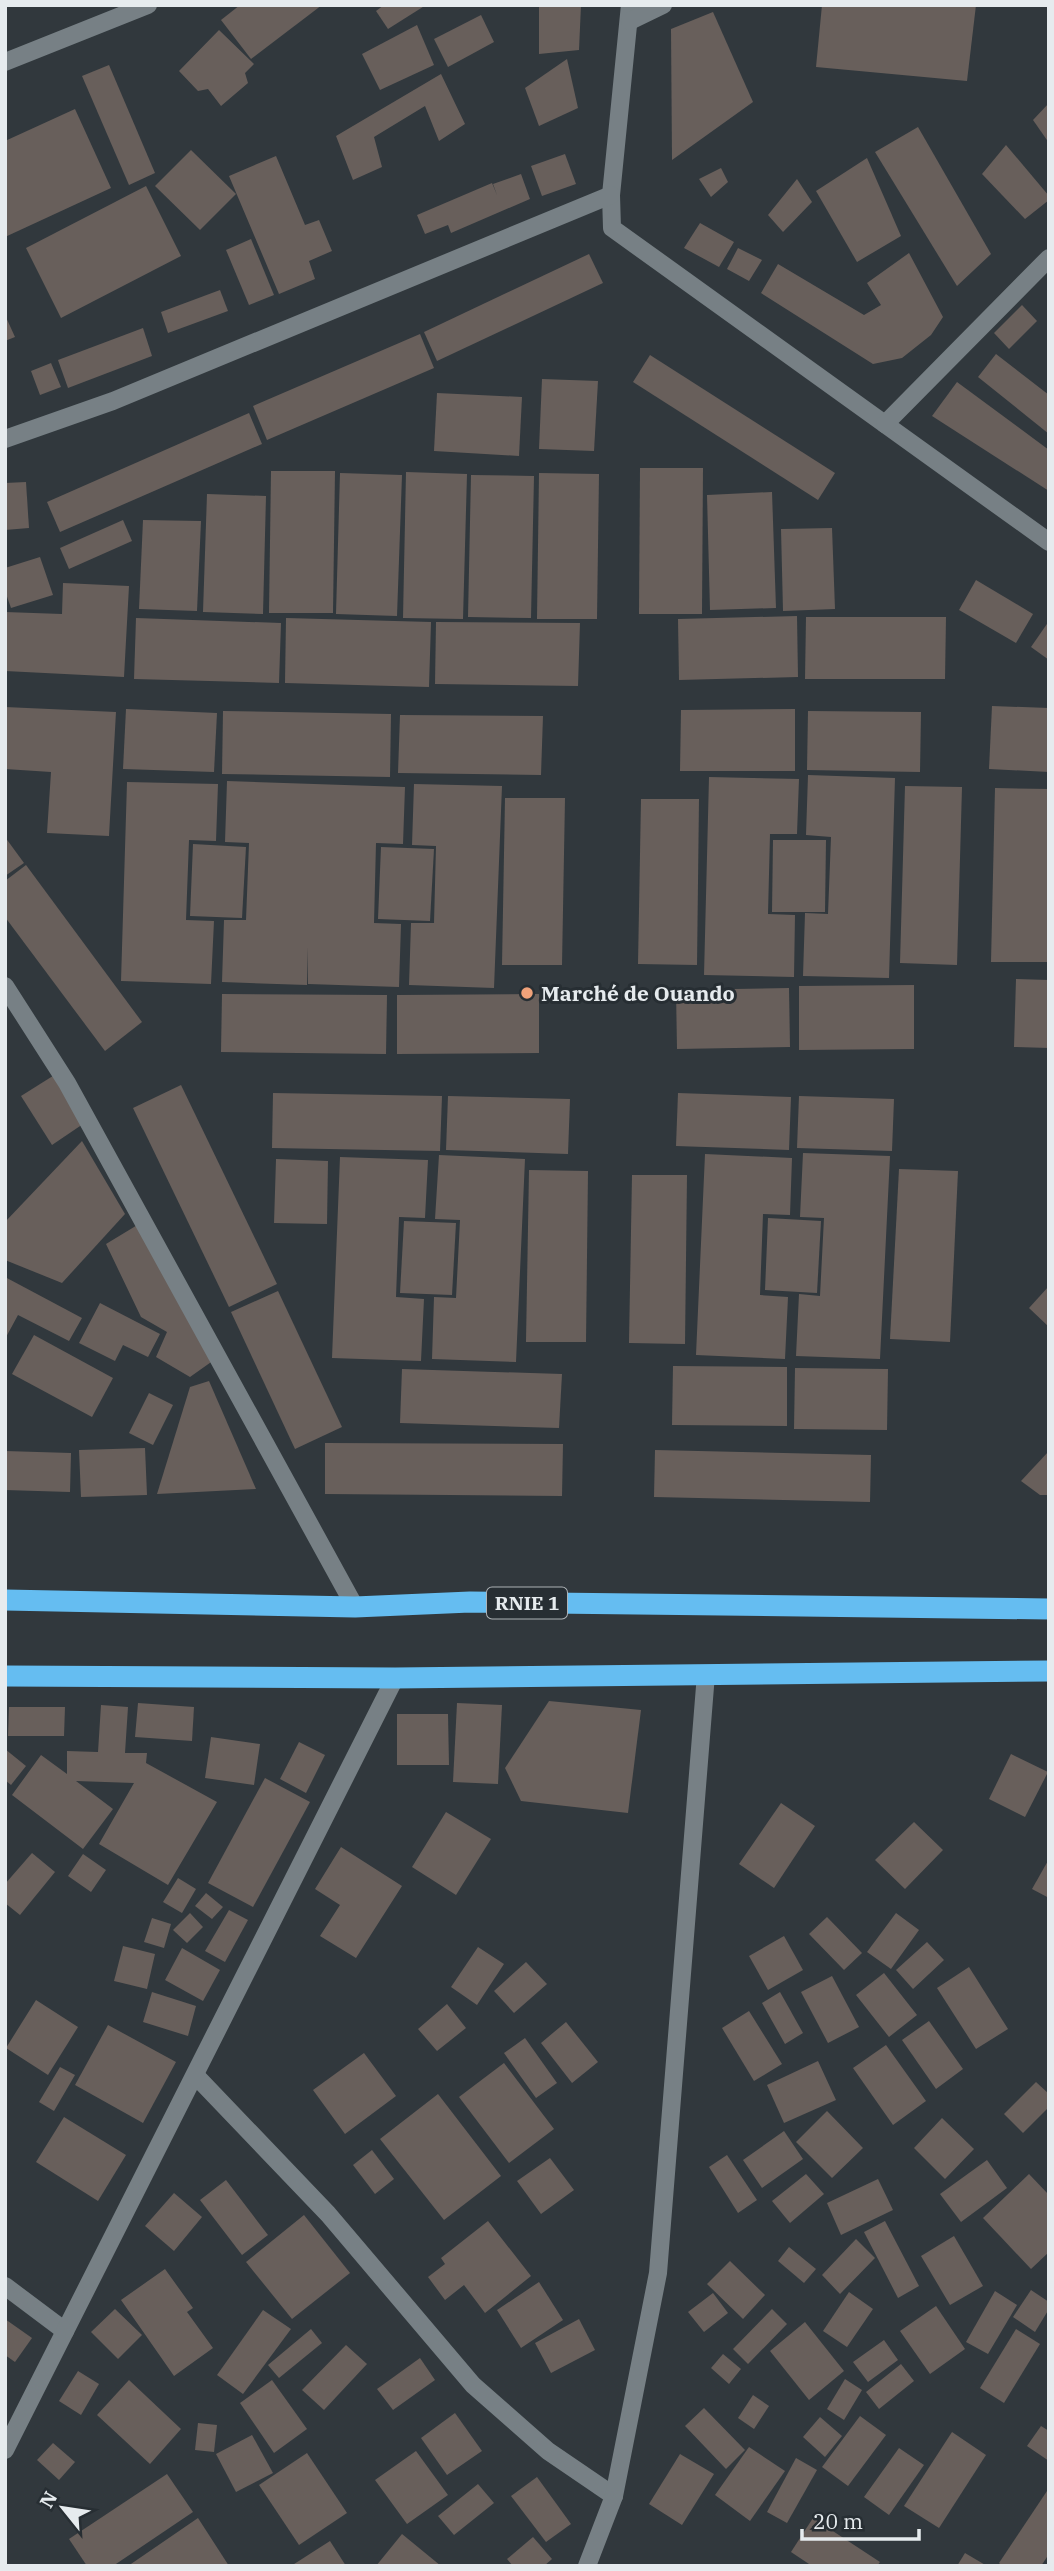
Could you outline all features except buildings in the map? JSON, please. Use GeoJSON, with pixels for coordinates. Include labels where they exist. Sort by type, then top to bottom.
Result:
{"type":"FeatureCollection","features":[{"type":"Feature","properties":{"kind":"highway","name":"RNIE 1"},"geometry":{"type":"LineString","coordinates":[[5,1600],[355,1607],[470,1602],[1049,1609]]}},
{"type":"Feature","properties":{"kind":"highway"},"geometry":{"type":"LineString","coordinates":[[5,1676],[396,1678],[1049,1671]]}},
{"type":"Feature","properties":{"kind":"street"},"geometry":{"type":"LineString","coordinates":[[5,62],[148,5]]}},
{"type":"Feature","properties":{"kind":"street"},"geometry":{"type":"LineString","coordinates":[[663,5],[630,13],[611,195],[612,228],[1049,541]]}},
{"type":"Feature","properties":{"kind":"street"},"geometry":{"type":"LineString","coordinates":[[5,439],[113,401],[611,195]]}},
{"type":"Feature","properties":{"kind":"street"},"geometry":{"type":"LineString","coordinates":[[885,424],[1049,258]]}},
{"type":"Feature","properties":{"kind":"street"},"geometry":{"type":"LineString","coordinates":[[5,986],[67,1083],[355,1607]]}},
{"type":"Feature","properties":{"kind":"street"},"geometry":{"type":"LineString","coordinates":[[587,2566],[614,2496],[658,2273],[706,1674]]}},
{"type":"Feature","properties":{"kind":"street"},"geometry":{"type":"LineString","coordinates":[[5,2450],[396,1678]]}},
{"type":"Feature","properties":{"kind":"street"},"geometry":{"type":"LineString","coordinates":[[196,2077],[328,2214],[473,2385],[548,2451],[614,2496]]}},
{"type":"Feature","properties":{"kind":"street"},"geometry":{"type":"LineString","coordinates":[[5,2286],[65,2331]]}},
{"type":"Feature","properties":{"kind":"place","name":"Marché de Ouando"},"geometry":{"type":"Point","coordinates":[527,993]}}]}
